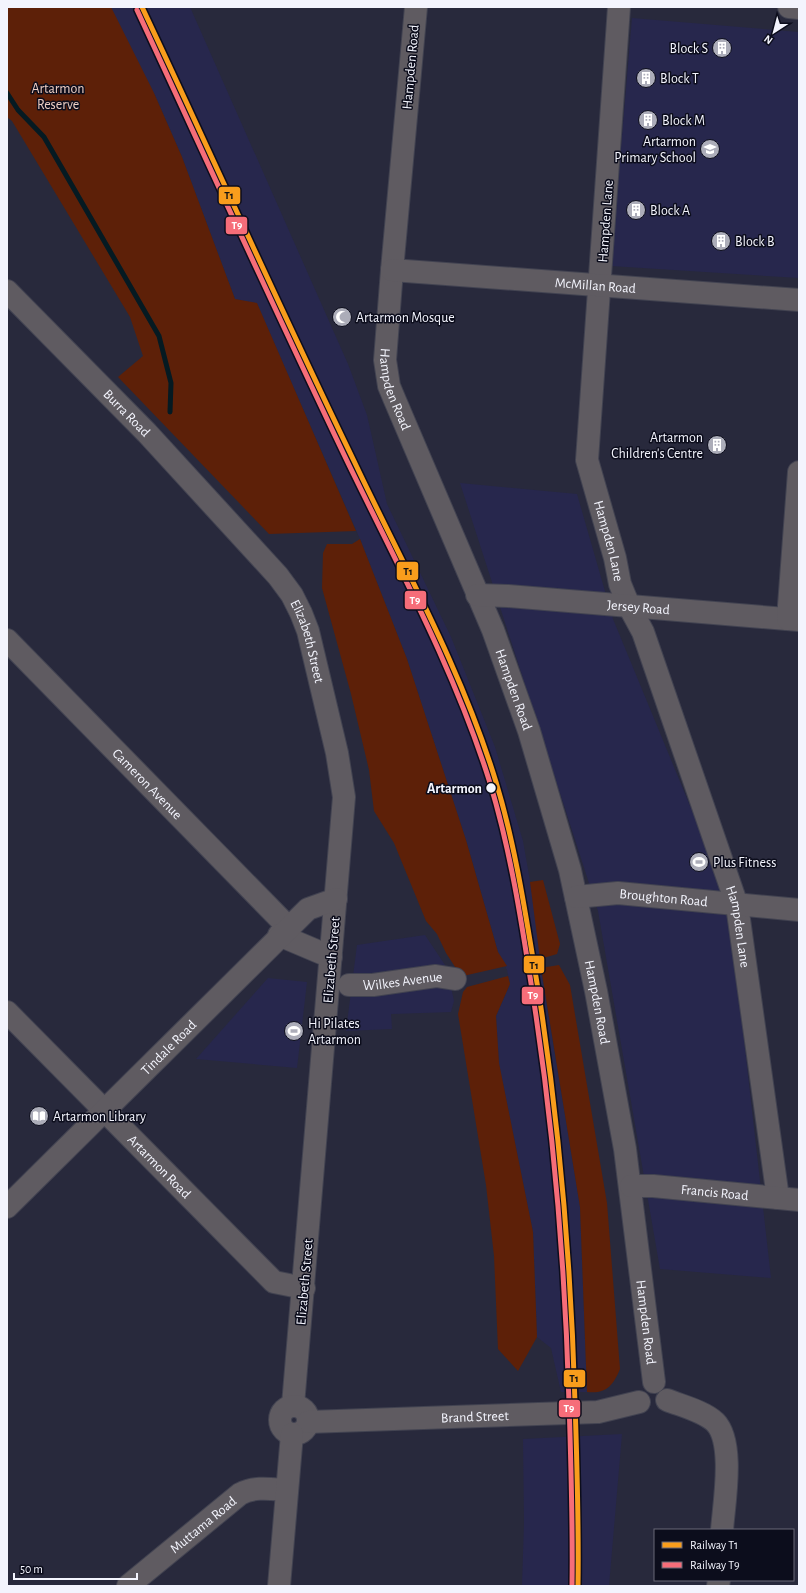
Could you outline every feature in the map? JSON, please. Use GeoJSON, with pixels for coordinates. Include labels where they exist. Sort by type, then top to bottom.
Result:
{"type":"FeatureCollection","features":[{"type":"Feature","properties":{"kind":"street","name":"Hampden Road"},"geometry":{"type":"LineString","coordinates":[[416,7],[385,360],[389,386],[477,596],[493,630],[529,731],[547,789],[576,897],[596,991],[631,1186],[645,1323],[654,1382]]}},
{"type":"Feature","properties":{"kind":"street","name":"Hampden Lane"},"geometry":{"type":"LineString","coordinates":[[619,7],[587,460],[615,558],[620,584],[629,606],[643,632],[737,905],[788,1199]]}},
{"type":"Feature","properties":{"kind":"street"},"geometry":{"type":"LineString","coordinates":[[789,7],[799,8]]}},
{"type":"Feature","properties":{"kind":"street","name":"McMillan Road"},"geometry":{"type":"LineString","coordinates":[[392,270],[600,284],[799,300]]}},
{"type":"Feature","properties":{"kind":"street","name":"Burra Road"},"geometry":{"type":"LineString","coordinates":[[7,291],[147,433],[244,538]]}},
{"type":"Feature","properties":{"kind":"street"},"geometry":{"type":"LineString","coordinates":[[794,619],[799,472]]}},
{"type":"Feature","properties":{"kind":"street","name":"Elizabeth Street"},"geometry":{"type":"LineString","coordinates":[[244,538],[278,576],[292,595],[301,613],[318,668],[338,753],[344,797],[293,1405],[284,1409],[279,1421],[284,1430],[300,1428]]}},
{"type":"Feature","properties":{"kind":"street","name":"Jersey Road"},"geometry":{"type":"LineString","coordinates":[[477,596],[508,596],[794,619]]}},
{"type":"Feature","properties":{"kind":"street","name":"Cameron Avenue"},"geometry":{"type":"LineString","coordinates":[[7,640],[284,931]]}},
{"type":"Feature","properties":{"kind":"street","name":"Broughton Road"},"geometry":{"type":"LineString","coordinates":[[576,897],[618,893],[799,910]]}},
{"type":"Feature","properties":{"kind":"street","name":"Tindale Road"},"geometry":{"type":"LineString","coordinates":[[7,1207],[284,931],[308,909],[336,899]]}},
{"type":"Feature","properties":{"kind":"street"},"geometry":{"type":"LineString","coordinates":[[284,931],[330,957]]}},
{"type":"Feature","properties":{"kind":"street","name":"Wilkes Avenue"},"geometry":{"type":"LineString","coordinates":[[349,985],[373,985],[436,976],[455,978]]}},
{"type":"Feature","properties":{"kind":"street","name":"Artarmon Road"},"geometry":{"type":"LineString","coordinates":[[7,1012],[274,1282],[304,1288]]}},
{"type":"Feature","properties":{"kind":"street","name":"Francis Road"},"geometry":{"type":"LineString","coordinates":[[631,1186],[653,1186],[788,1199]]}},
{"type":"Feature","properties":{"kind":"street"},"geometry":{"type":"LineString","coordinates":[[654,1382],[663,1386],[668,1395],[663,1408],[654,1411],[645,1409],[639,1402],[639,1394],[642,1386],[654,1382]]}},
{"type":"Feature","properties":{"kind":"street"},"geometry":{"type":"LineString","coordinates":[[667,1400],[703,1415],[714,1422],[722,1432],[726,1443],[722,1529]]}},
{"type":"Feature","properties":{"kind":"street","name":"Brand Street"},"geometry":{"type":"LineString","coordinates":[[300,1428],[598,1412],[639,1402]]}},
{"type":"Feature","properties":{"kind":"street"},"geometry":{"type":"LineString","coordinates":[[279,1586],[287,1490],[300,1428]]}},
{"type":"Feature","properties":{"kind":"street","name":"Muttama Road"},"geometry":{"type":"LineString","coordinates":[[128,1586],[240,1494],[248,1490],[259,1488],[287,1490]]}},
{"type":"Feature","properties":{"kind":"shaded area"},"geometry":{"type":"Polygon","coordinates":[[[111,7],[190,7],[348,364],[367,415],[387,504],[451,637],[495,747],[523,841],[541,943],[540,964],[580,1207],[587,1392],[561,1392],[551,1348],[537,1337],[533,1232],[499,1064],[496,1016],[510,984],[507,970],[498,952],[466,840],[407,659],[360,539],[257,304],[235,299],[182,157],[154,93],[111,7]]]}},
{"type":"Feature","properties":{"kind":"shaded area","name":"Artarmon Primary School"},"geometry":{"type":"Polygon","coordinates":[[[632,18],[799,32],[799,278],[611,266],[632,18]]]}},
{"type":"Feature","properties":{"kind":"shaded area"},"geometry":{"type":"Polygon","coordinates":[[[460,483],[577,494],[613,619],[728,898],[771,1278],[660,1269],[598,911],[460,483]]]}},
{"type":"Feature","properties":{"kind":"shaded area"},"geometry":{"type":"Polygon","coordinates":[[[425,935],[447,968],[454,1001],[451,1012],[391,1014],[392,1029],[346,1031],[357,945],[425,935]]]}},
{"type":"Feature","properties":{"kind":"shaded area"},"geometry":{"type":"Polygon","coordinates":[[[268,978],[307,982],[297,1068],[196,1059],[268,978]]]}},
{"type":"Feature","properties":{"kind":"shaded area"},"geometry":{"type":"Polygon","coordinates":[[[622,1434],[609,1586],[522,1586],[524,1523],[523,1439],[622,1434]]]}},
{"type":"Feature","properties":{"kind":"green space","name":"Artarmon Reserve"},"geometry":{"type":"Polygon","coordinates":[[[7,7],[111,7],[154,93],[182,157],[235,299],[257,303],[356,531],[269,534],[118,377],[143,356],[130,317],[12,121],[7,117],[7,7]]]}},
{"type":"Feature","properties":{"kind":"green space"},"geometry":{"type":"Polygon","coordinates":[[[360,539],[407,659],[466,840],[498,952],[507,966],[463,976],[459,973],[446,953],[437,934],[426,921],[394,843],[374,811],[369,770],[351,694],[322,588],[323,553],[327,544],[352,544],[360,539]]]}},
{"type":"Feature","properties":{"kind":"green space"},"geometry":{"type":"Polygon","coordinates":[[[543,880],[560,944],[557,954],[540,959],[530,882],[543,880]]]}},
{"type":"Feature","properties":{"kind":"green space"},"geometry":{"type":"Polygon","coordinates":[[[559,965],[570,985],[607,1203],[620,1369],[615,1380],[608,1388],[599,1392],[587,1392],[580,1207],[541,968],[559,965]]]}},
{"type":"Feature","properties":{"kind":"green space"},"geometry":{"type":"Polygon","coordinates":[[[508,976],[510,984],[496,1016],[499,1063],[533,1232],[537,1337],[518,1371],[498,1349],[494,1256],[486,1185],[458,1014],[463,992],[467,987],[508,976]]]}},
{"type":"Feature","properties":{"kind":"waterway"},"geometry":{"type":"LineString","coordinates":[[7,93],[18,110],[44,137],[159,336],[171,383],[170,412]]}},
{"type":"Feature","properties":{"kind":"rail line","name":"T1"},"geometry":{"type":"LineString","coordinates":[[142,7],[300,348],[431,619],[482,740],[496,782],[510,834],[521,888],[539,995],[559,1147],[571,1300],[578,1494],[578,1586]]}},
{"type":"Feature","properties":{"kind":"rail line","name":"T9"},"geometry":{"type":"LineString","coordinates":[[137,10],[294,350],[425,620],[476,741],[490,783],[510,862],[525,942],[553,1148],[565,1300],[572,1494],[572,1586]]}},
{"type":"Feature","properties":{"kind":"place","name":"Block S"},"geometry":{"type":"Point","coordinates":[722,48]}},
{"type":"Feature","properties":{"kind":"place","name":"Block T"},"geometry":{"type":"Point","coordinates":[646,78]}},
{"type":"Feature","properties":{"kind":"place","name":"Block M"},"geometry":{"type":"Point","coordinates":[648,120]}},
{"type":"Feature","properties":{"kind":"place","name":"Artarmon Primary School"},"geometry":{"type":"Point","coordinates":[710,149]}},
{"type":"Feature","properties":{"kind":"place","name":"Block A"},"geometry":{"type":"Point","coordinates":[636,210]}},
{"type":"Feature","properties":{"kind":"place","name":"Block B"},"geometry":{"type":"Point","coordinates":[721,241]}},
{"type":"Feature","properties":{"kind":"place","name":"Artarmon Mosque"},"geometry":{"type":"Point","coordinates":[342,317]}},
{"type":"Feature","properties":{"kind":"place","name":"Artarmon Children's Centre"},"geometry":{"type":"Point","coordinates":[717,445]}},
{"type":"Feature","properties":{"kind":"place","name":"Artarmon"},"geometry":{"type":"Point","coordinates":[491,788]}},
{"type":"Feature","properties":{"kind":"place","name":"Plus Fitness"},"geometry":{"type":"Point","coordinates":[699,862]}},
{"type":"Feature","properties":{"kind":"place","name":"Hi Pilates Artarmon"},"geometry":{"type":"Point","coordinates":[294,1031]}},
{"type":"Feature","properties":{"kind":"place","name":"Artarmon Library"},"geometry":{"type":"Point","coordinates":[39,1116]}}]}
